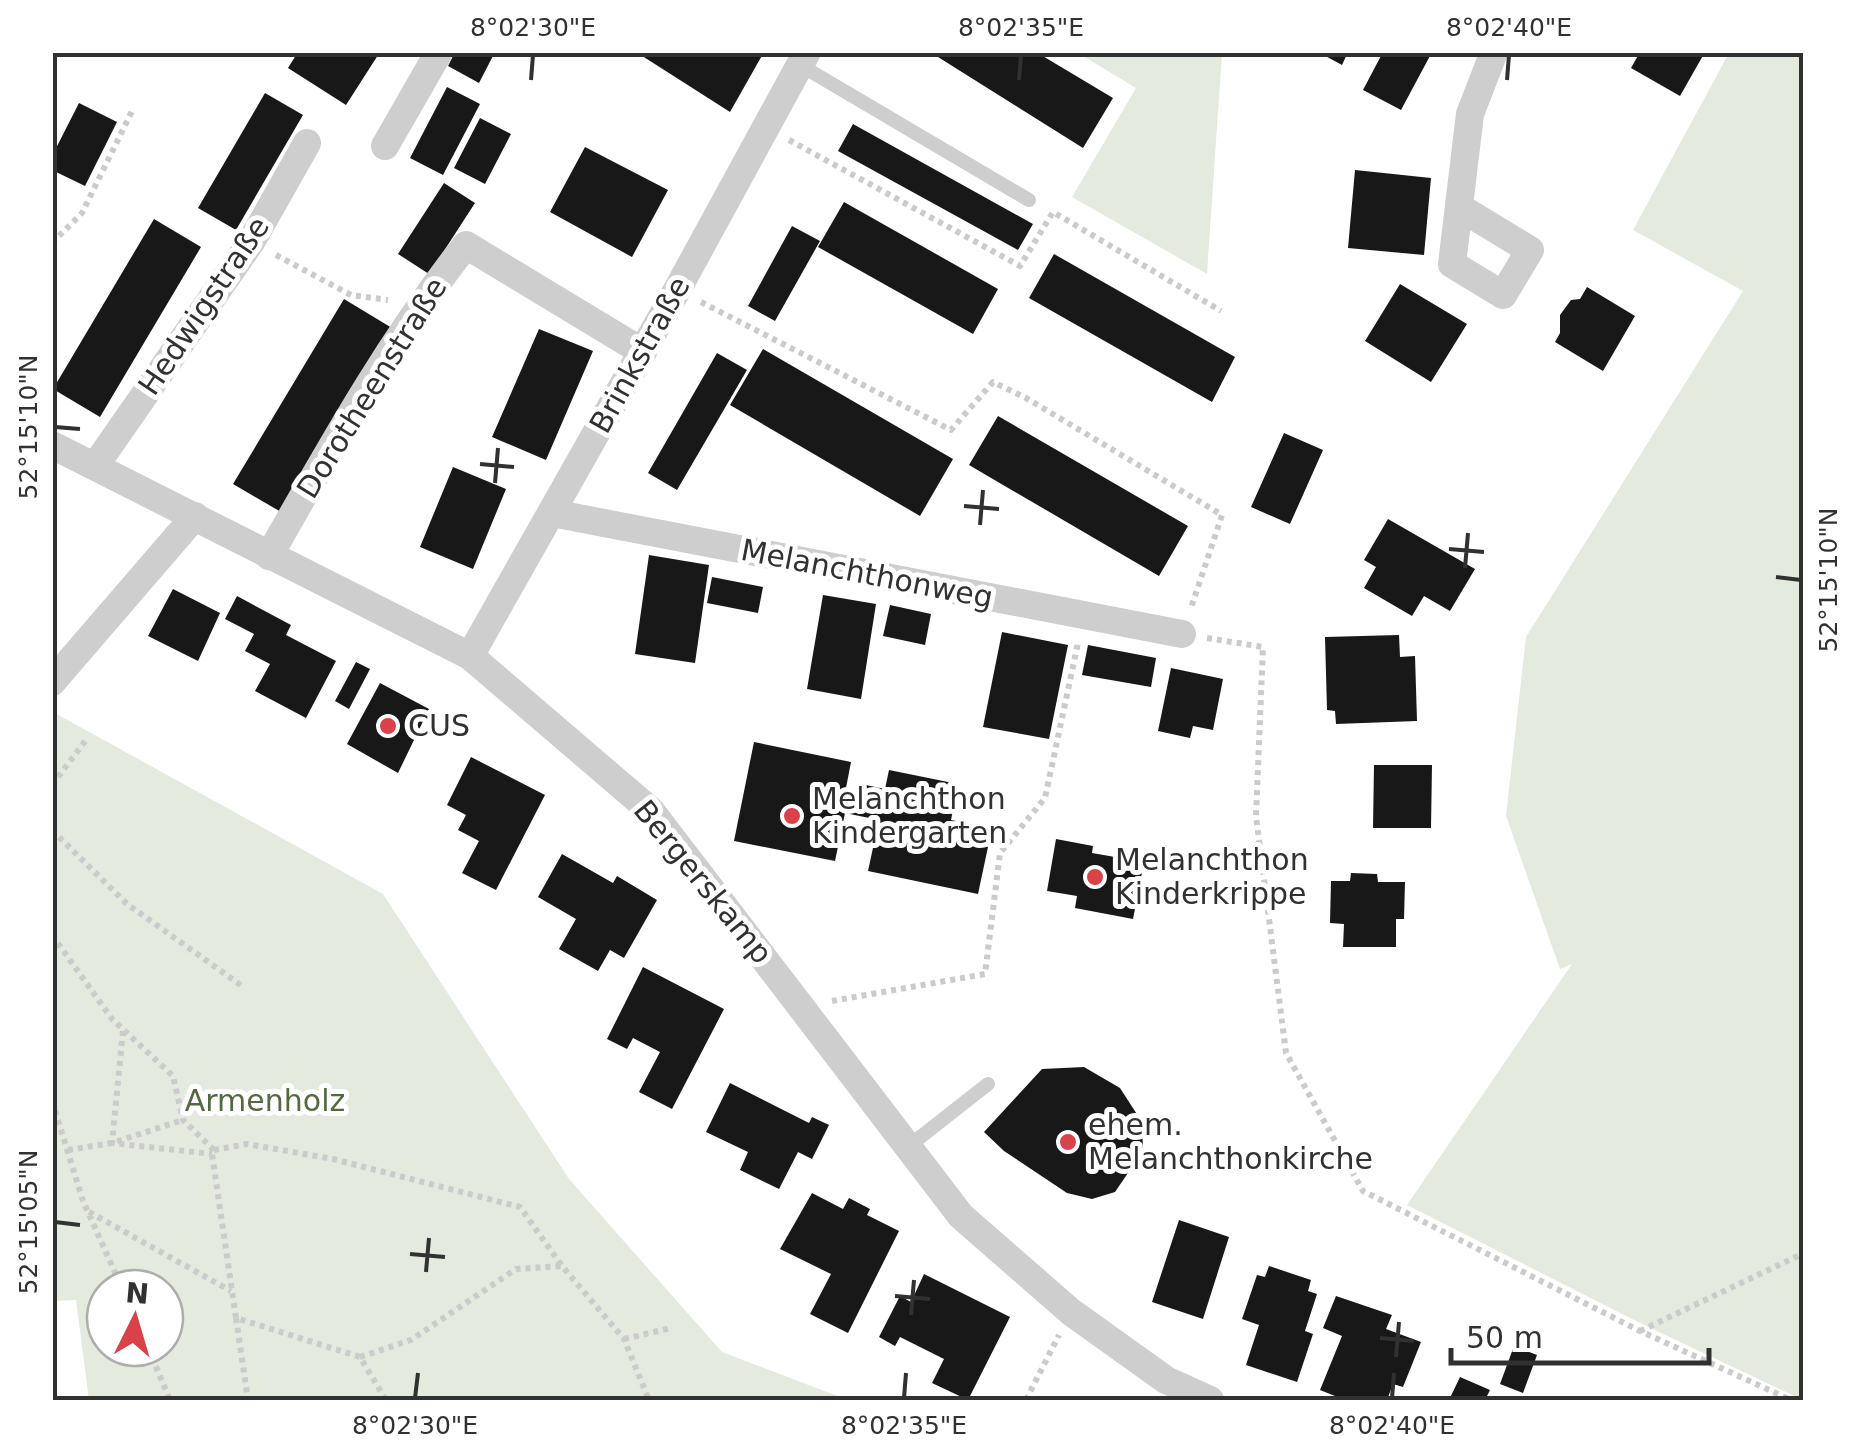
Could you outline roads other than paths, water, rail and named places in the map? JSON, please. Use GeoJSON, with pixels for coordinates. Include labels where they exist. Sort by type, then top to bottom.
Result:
{"type":"FeatureCollection","features":[{"type":"Feature","properties":{"kind":"street"},"geometry":{"type":"LineString","coordinates":[[386,146],[439,52]]}},
{"type":"Feature","properties":{"kind":"street"},"geometry":{"type":"LineString","coordinates":[[1459,208],[1470,114],[1490,54]]}},
{"type":"Feature","properties":{"kind":"street","name":"Brinkstraße"},"geometry":{"type":"LineString","coordinates":[[470,656],[803,59]]}},
{"type":"Feature","properties":{"kind":"street","name":"Hedwigstraße"},"geometry":{"type":"LineString","coordinates":[[96,466],[251,242],[307,143]]}},
{"type":"Feature","properties":{"kind":"street","name":"Dorotheenstraße"},"geometry":{"type":"LineString","coordinates":[[269,556],[419,304],[466,245],[643,352]]}},
{"type":"Feature","properties":{"kind":"street","name":"Bergerskamp"},"geometry":{"type":"LineString","coordinates":[[52,446],[470,656],[652,810],[961,1216],[1071,1312],[1166,1380],[1210,1400]]}},
{"type":"Feature","properties":{"kind":"street","name":"Melanchthonweg"},"geometry":{"type":"LineString","coordinates":[[552,512],[1182,634]]}},
{"type":"Feature","properties":{"kind":"street"},"geometry":{"type":"LineString","coordinates":[[52,682],[195,516]]}},
{"type":"Feature","properties":{"kind":"lane"},"geometry":{"type":"LineString","coordinates":[[803,59],[1029,200]]}},
{"type":"Feature","properties":{"kind":"lane"},"geometry":{"type":"LineString","coordinates":[[909,1146],[988,1084]]}},
{"type":"Feature","properties":{"kind":"place","name":"CUS"},"geometry":{"type":"Point","coordinates":[388,726]}},
{"type":"Feature","properties":{"kind":"place","name":"Melanchthon Kindergarten"},"geometry":{"type":"Point","coordinates":[792,816]}},
{"type":"Feature","properties":{"kind":"place","name":"Melanchthon Kinderkrippe"},"geometry":{"type":"Point","coordinates":[1095,877]}},
{"type":"Feature","properties":{"kind":"place","name":"ehem. Melanchthonkirche"},"geometry":{"type":"Point","coordinates":[1068,1142]}},
{"type":"Feature","properties":{"kind":"park label","name":"Armenholz"},"geometry":{"type":"Point","coordinates":[265,1101]}}]}
